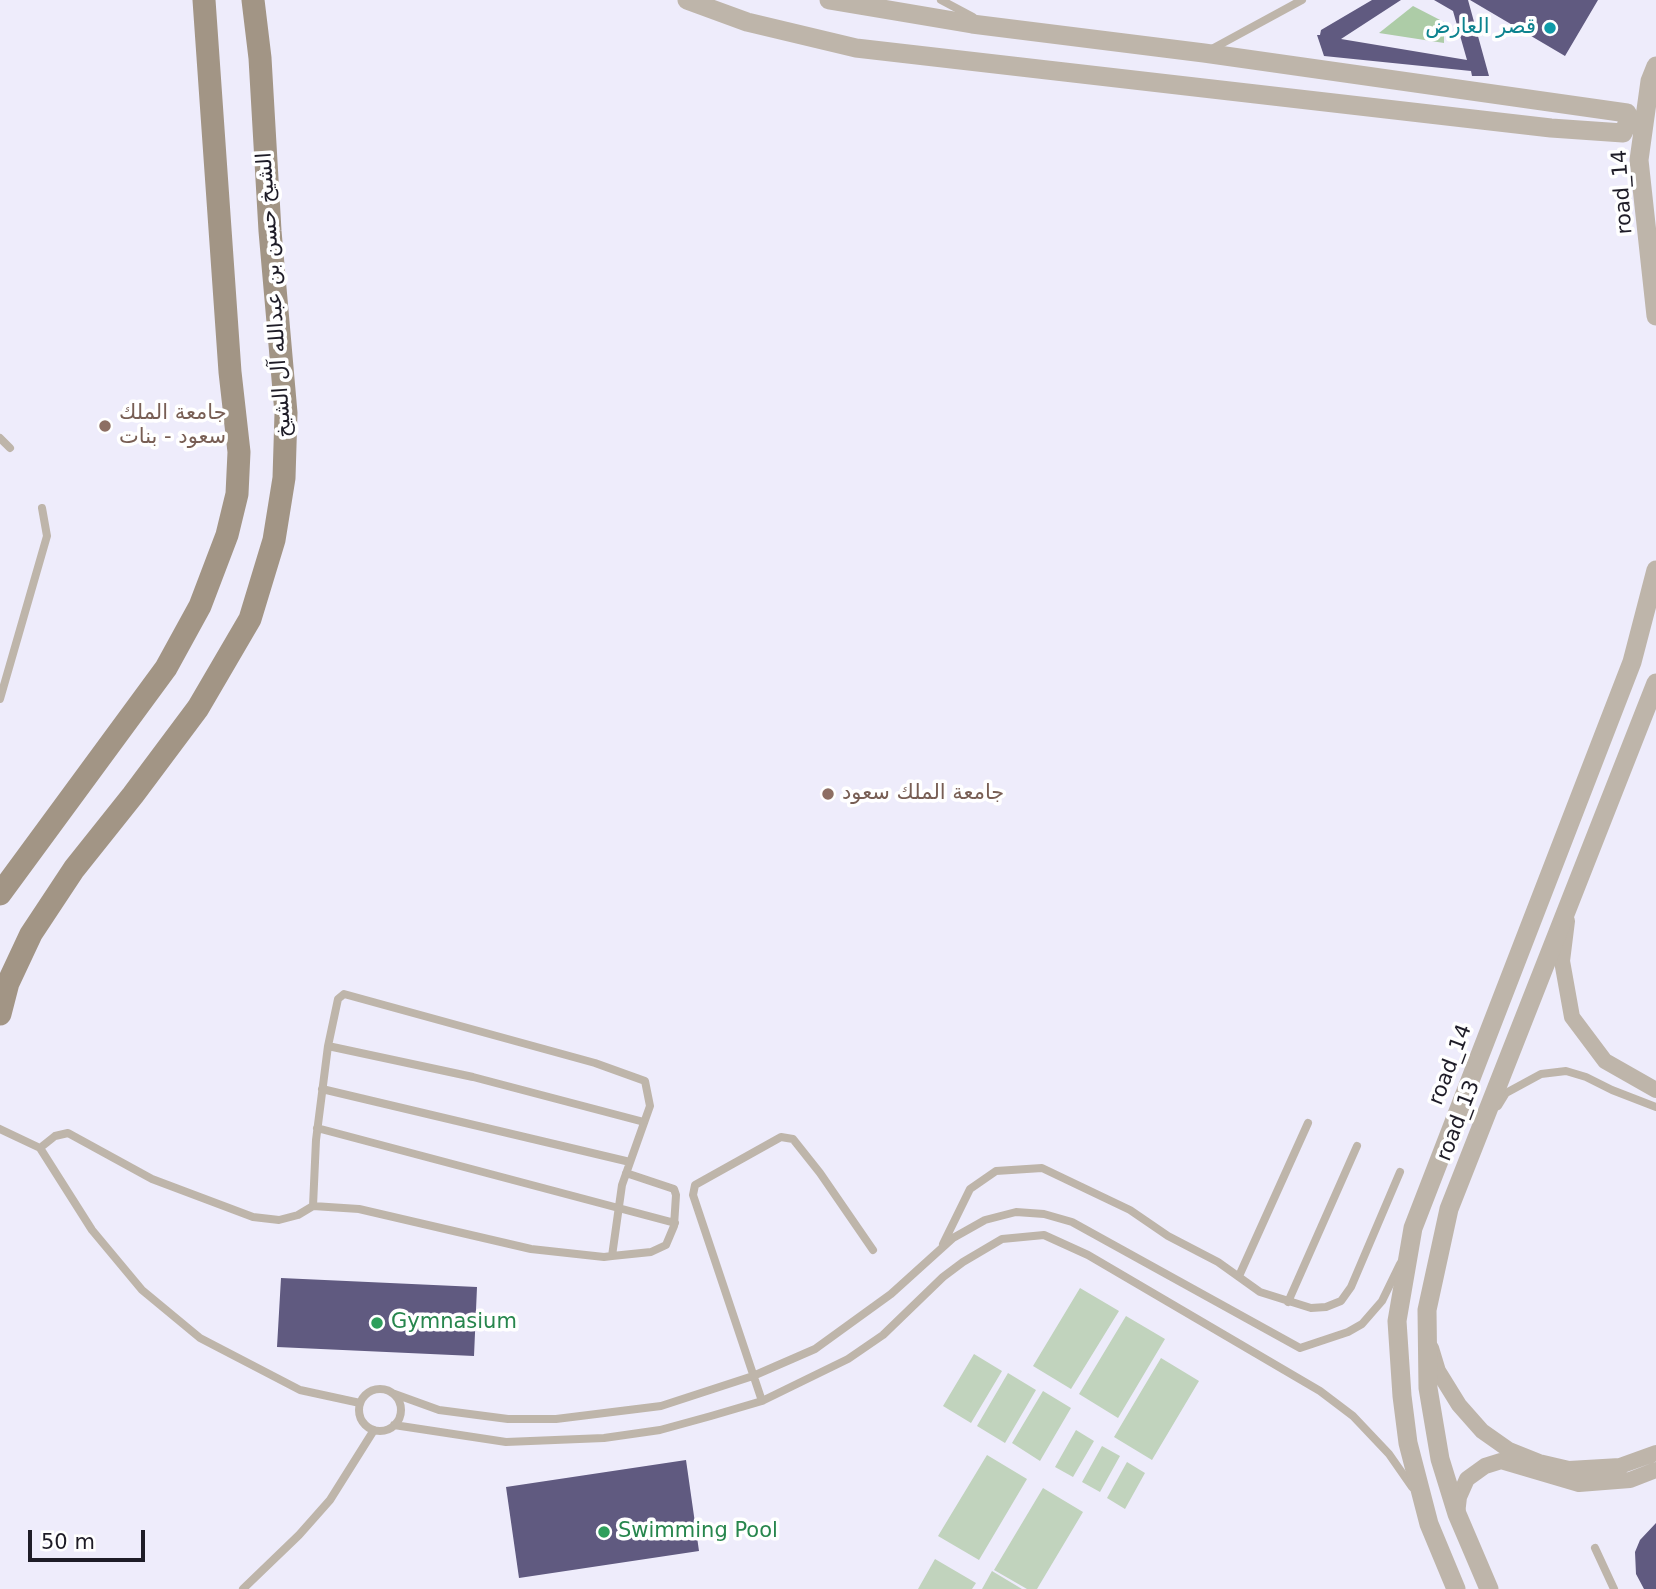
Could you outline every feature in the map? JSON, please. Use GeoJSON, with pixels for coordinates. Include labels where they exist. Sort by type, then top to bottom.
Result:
{"type":"FeatureCollection","features":[{"type":"Feature","properties":{"kind":"main road"},"geometry":{"type":"LineString","coordinates":[[0,894],[166,668],[200,606],[227,535],[237,494],[239,452],[230,372],[204,0]]}},
{"type":"Feature","properties":{"kind":"main road","name":"الشيخ حسن بن عبدالله آل الشيخ"},"geometry":{"type":"LineString","coordinates":[[0,1014],[8,983],[31,934],[74,869],[198,708],[250,619],[274,540],[284,478],[286,413],[270,231],[260,58],[253,0]]}},
{"type":"Feature","properties":{"kind":"street"},"geometry":{"type":"LineString","coordinates":[[687,0],[747,22],[856,48],[1551,128],[1623,133],[1628,124],[1627,113],[1204,53],[991,26],[830,0]]}},
{"type":"Feature","properties":{"kind":"street","name":"road_14"},"geometry":{"type":"LineString","coordinates":[[1656,66],[1650,81],[1639,160],[1656,316]]}},
{"type":"Feature","properties":{"kind":"street","name":"road_14"},"geometry":{"type":"LineString","coordinates":[[1456,1589],[1429,1524],[1408,1443],[1398,1358],[1397,1321],[1413,1228],[1632,662],[1656,570]]}},
{"type":"Feature","properties":{"kind":"street","name":"road_13"},"geometry":{"type":"LineString","coordinates":[[1489,1589],[1457,1514],[1440,1459],[1428,1388],[1427,1310],[1449,1209],[1656,683]]}},
{"type":"Feature","properties":{"kind":"street"},"geometry":{"type":"LineString","coordinates":[[1569,905],[1562,961],[1572,1017],[1605,1061],[1656,1090]]}},
{"type":"Feature","properties":{"kind":"street"},"geometry":{"type":"LineString","coordinates":[[1427,1337],[1438,1371],[1459,1405],[1482,1431],[1509,1450],[1539,1462],[1569,1469],[1620,1466],[1656,1453]]}},
{"type":"Feature","properties":{"kind":"street"},"geometry":{"type":"LineString","coordinates":[[1457,1514],[1459,1497],[1467,1479],[1485,1466],[1501,1461],[1579,1484],[1630,1480],[1656,1470]]}},
{"type":"Feature","properties":{"kind":"lane"},"geometry":{"type":"LineString","coordinates":[[941,0],[991,26]]}},
{"type":"Feature","properties":{"kind":"lane"},"geometry":{"type":"LineString","coordinates":[[1204,53],[1302,0]]}},
{"type":"Feature","properties":{"kind":"lane"},"geometry":{"type":"LineString","coordinates":[[0,438],[10,448]]}},
{"type":"Feature","properties":{"kind":"lane"},"geometry":{"type":"LineString","coordinates":[[0,699],[47,536],[42,508]]}},
{"type":"Feature","properties":{"kind":"lane"},"geometry":{"type":"LineString","coordinates":[[313,1206],[317,1128],[328,1046],[338,999],[344,995],[595,1063],[645,1081],[650,1106],[626,1173],[612,1256]]}},
{"type":"Feature","properties":{"kind":"lane"},"geometry":{"type":"LineString","coordinates":[[328,1046],[473,1077],[644,1122]]}},
{"type":"Feature","properties":{"kind":"lane"},"geometry":{"type":"LineString","coordinates":[[1476,1141],[1506,1093],[1541,1074],[1566,1071],[1656,1107]]}},
{"type":"Feature","properties":{"kind":"lane"},"geometry":{"type":"LineString","coordinates":[[322,1089],[630,1162]]}},
{"type":"Feature","properties":{"kind":"lane"},"geometry":{"type":"LineString","coordinates":[[1240,1276],[1308,1123]]}},
{"type":"Feature","properties":{"kind":"lane"},"geometry":{"type":"LineString","coordinates":[[317,1128],[674,1223]]}},
{"type":"Feature","properties":{"kind":"lane"},"geometry":{"type":"LineString","coordinates":[[0,1129],[40,1148],[92,1230],[142,1290],[200,1338],[300,1390],[360,1403]]}},
{"type":"Feature","properties":{"kind":"lane"},"geometry":{"type":"LineString","coordinates":[[40,1148],[55,1136],[68,1133],[152,1179],[253,1217],[279,1220],[298,1215],[313,1206],[359,1209],[531,1249],[604,1258],[651,1252],[666,1245],[674,1223],[674,1188],[626,1173]]}},
{"type":"Feature","properties":{"kind":"lane"},"geometry":{"type":"LineString","coordinates":[[762,1401],[693,1195],[695,1185],[780,1137],[793,1139],[873,1250]]}},
{"type":"Feature","properties":{"kind":"lane"},"geometry":{"type":"LineString","coordinates":[[1288,1302],[1357,1146]]}},
{"type":"Feature","properties":{"kind":"lane"},"geometry":{"type":"LineString","coordinates":[[940,1250],[970,1189],[996,1171],[1042,1168],[1130,1210],[1168,1237],[1218,1262],[1260,1292],[1311,1308],[1326,1307],[1341,1301],[1351,1287],[1400,1172]]}},
{"type":"Feature","properties":{"kind":"lane"},"geometry":{"type":"LineString","coordinates":[[392,1393],[401,1412],[394,1425],[388,1429],[374,1430],[362,1422],[360,1403],[368,1393],[380,1389],[392,1393],[439,1410],[508,1419],[556,1419],[661,1406],[753,1376],[815,1349],[891,1294],[953,1238],[985,1220],[1016,1212],[1072,1222],[1300,1348],[1348,1332],[1362,1324],[1382,1301],[1411,1239]]}},
{"type":"Feature","properties":{"kind":"lane"},"geometry":{"type":"LineString","coordinates":[[394,1425],[506,1442],[604,1438],[660,1430],[762,1401],[848,1359],[883,1335],[943,1277],[985,1249],[1002,1240],[1044,1235],[1088,1255],[1320,1391],[1353,1416],[1389,1454],[1409,1482],[1429,1524]]}},
{"type":"Feature","properties":{"kind":"lane"},"geometry":{"type":"LineString","coordinates":[[243,1589],[299,1535],[330,1500],[374,1430]]}},
{"type":"Feature","properties":{"kind":"lane"},"geometry":{"type":"LineString","coordinates":[[1595,1548],[1614,1589]]}},
{"type":"Feature","properties":{"kind":"shaded area","name":"جامعة الملك سعود"},"geometry":{"type":"Polygon","coordinates":[[[0,0],[1656,0],[1656,1589],[0,1589],[0,0]]]}},
{"type":"Feature","properties":{"kind":"green space"},"geometry":{"type":"Polygon","coordinates":[[[1413,6],[1444,22],[1444,43],[1379,33],[1413,6]]]}},
{"type":"Feature","properties":{"kind":"green space"},"geometry":{"type":"Polygon","coordinates":[[[1080,1288],[1119,1311],[1071,1389],[1033,1366],[1080,1288]]]}},
{"type":"Feature","properties":{"kind":"green space"},"geometry":{"type":"Polygon","coordinates":[[[1126,1316],[1165,1339],[1118,1418],[1079,1394],[1126,1316]]]}},
{"type":"Feature","properties":{"kind":"green space"},"geometry":{"type":"Polygon","coordinates":[[[974,1354],[1002,1371],[971,1423],[943,1406],[974,1354]]]}},
{"type":"Feature","properties":{"kind":"green space"},"geometry":{"type":"Polygon","coordinates":[[[1161,1358],[1199,1381],[1152,1460],[1114,1437],[1161,1358]]]}},
{"type":"Feature","properties":{"kind":"green space"},"geometry":{"type":"Polygon","coordinates":[[[1008,1373],[1036,1390],[1005,1443],[977,1426],[1008,1373]]]}},
{"type":"Feature","properties":{"kind":"green space"},"geometry":{"type":"Polygon","coordinates":[[[1043,1391],[1071,1408],[1040,1461],[1012,1443],[1043,1391]]]}},
{"type":"Feature","properties":{"kind":"green space"},"geometry":{"type":"Polygon","coordinates":[[[1076,1430],[1094,1441],[1073,1477],[1055,1467],[1076,1430]]]}},
{"type":"Feature","properties":{"kind":"green space"},"geometry":{"type":"Polygon","coordinates":[[[1102,1446],[1120,1456],[1100,1492],[1082,1482],[1102,1446]]]}},
{"type":"Feature","properties":{"kind":"green space"},"geometry":{"type":"Polygon","coordinates":[[[987,1455],[1027,1479],[979,1560],[938,1536],[987,1455]]]}},
{"type":"Feature","properties":{"kind":"green space"},"geometry":{"type":"Polygon","coordinates":[[[1127,1462],[1145,1473],[1125,1509],[1107,1498],[1127,1462]]]}},
{"type":"Feature","properties":{"kind":"green space"},"geometry":{"type":"Polygon","coordinates":[[[1043,1488],[1083,1512],[1037,1589],[1027,1589],[994,1570],[1043,1488]]]}},
{"type":"Feature","properties":{"kind":"green space"},"geometry":{"type":"Polygon","coordinates":[[[935,1559],[976,1583],[972,1589],[918,1589],[935,1559]]]}},
{"type":"Feature","properties":{"kind":"green space"},"geometry":{"type":"Polygon","coordinates":[[[992,1571],[1022,1589],[982,1589],[992,1571]]]}},
{"type":"Feature","properties":{"kind":"building"},"geometry":{"type":"Polygon","coordinates":[[[1372,0],[1401,0],[1341,39],[1467,60],[1453,11],[1434,0],[1468,0],[1489,76],[1472,76],[1471,71],[1324,56],[1317,35],[1320,35],[1321,30],[1372,0]]]}},
{"type":"Feature","properties":{"kind":"building","name":"قصر العارض"},"geometry":{"type":"Polygon","coordinates":[[[1470,0],[1598,0],[1565,56],[1470,0]]]}},
{"type":"Feature","properties":{"kind":"building","name":"Gymnasium"},"geometry":{"type":"Polygon","coordinates":[[[281,1278],[477,1287],[474,1356],[277,1347],[281,1278]]]}},
{"type":"Feature","properties":{"kind":"building","name":"Swimming Pool"},"geometry":{"type":"Polygon","coordinates":[[[686,1460],[699,1551],[519,1578],[506,1487],[686,1460]]]}},
{"type":"Feature","properties":{"kind":"building"},"geometry":{"type":"Polygon","coordinates":[[[1656,1523],[1656,1589],[1644,1589],[1636,1574],[1635,1552],[1640,1540],[1656,1523]]]}},
{"type":"Feature","properties":{"kind":"place","name":"قصر العارض"},"geometry":{"type":"Point","coordinates":[1550,28]}},
{"type":"Feature","properties":{"kind":"place","name":"جامعة الملك سعود - بنات"},"geometry":{"type":"Point","coordinates":[105,426]}},
{"type":"Feature","properties":{"kind":"place","name":"جامعة الملك سعود"},"geometry":{"type":"Point","coordinates":[828,794]}},
{"type":"Feature","properties":{"kind":"place","name":"Gymnasium"},"geometry":{"type":"Point","coordinates":[377,1323]}},
{"type":"Feature","properties":{"kind":"place","name":"Swimming Pool"},"geometry":{"type":"Point","coordinates":[604,1532]}}]}
